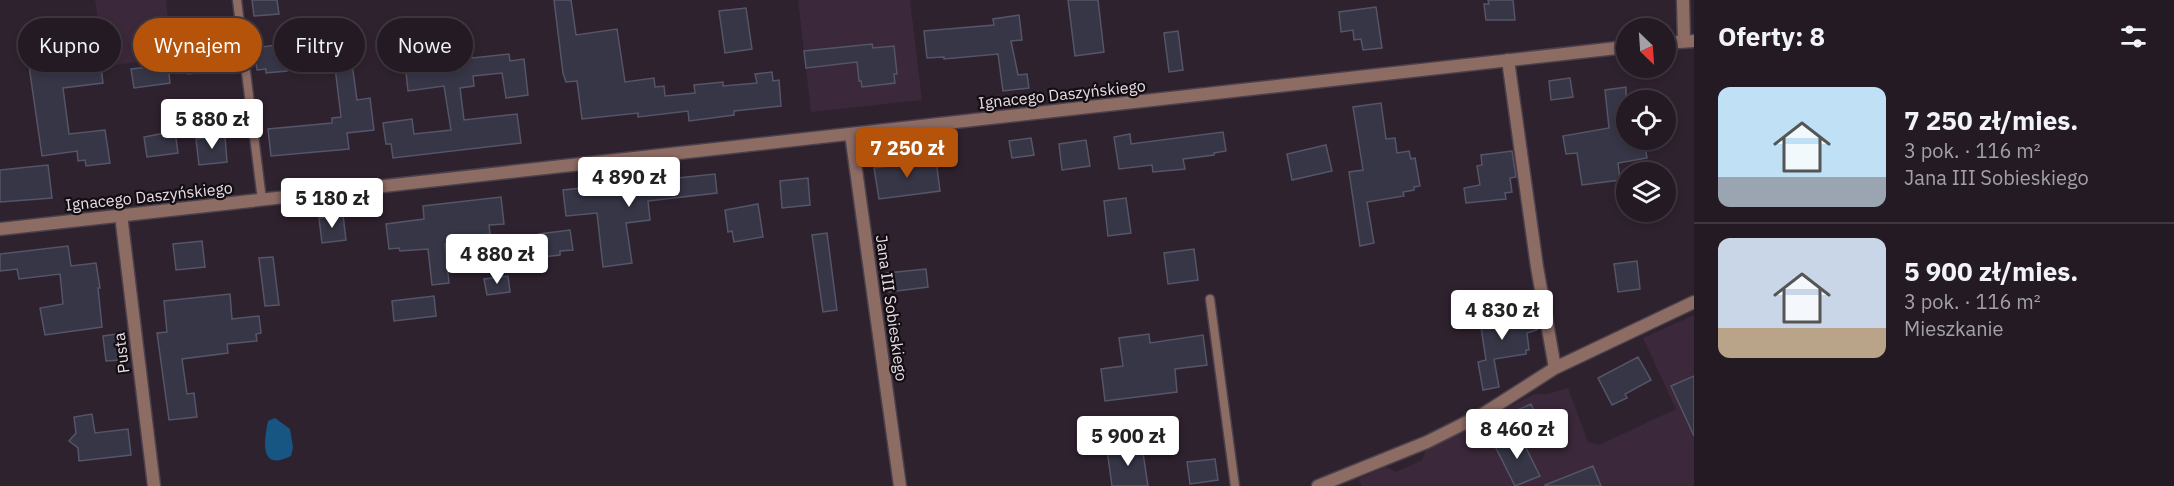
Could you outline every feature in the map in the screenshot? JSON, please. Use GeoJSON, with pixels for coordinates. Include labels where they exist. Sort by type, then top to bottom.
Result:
{"type":"FeatureCollection","features":[{"type":"Feature","properties":{"kind":"street"},"geometry":{"type":"LineString","coordinates":[[1683,0],[1689,41]]}},
{"type":"Feature","properties":{"kind":"street","name":"Ignacego Daszyńskiego"},"geometry":{"type":"LineString","coordinates":[[0,229],[1616,48]]}},
{"type":"Feature","properties":{"kind":"street"},"geometry":{"type":"LineString","coordinates":[[1508,60],[1537,267],[1555,368]]}},
{"type":"Feature","properties":{"kind":"street","name":"Jana III Sobieskiego"},"geometry":{"type":"LineString","coordinates":[[851,134],[900,486]]}},
{"type":"Feature","properties":{"kind":"street","name":"Pusta"},"geometry":{"type":"LineString","coordinates":[[121,215],[154,486]]}},
{"type":"Feature","properties":{"kind":"street"},"geometry":{"type":"LineString","coordinates":[[1318,486],[1427,442],[1483,414],[1555,368],[1694,302]]}},
{"type":"Feature","properties":{"kind":"lane"},"geometry":{"type":"LineString","coordinates":[[237,0],[262,200]]}},
{"type":"Feature","properties":{"kind":"lane"},"geometry":{"type":"LineString","coordinates":[[1210,299],[1235,486]]}},
{"type":"Feature","properties":{"kind":"shaded area"},"geometry":{"type":"Polygon","coordinates":[[[95,0],[166,0],[168,18],[133,18],[133,63],[121,64],[121,18],[98,18],[95,0]]]}},
{"type":"Feature","properties":{"kind":"shaded area"},"geometry":{"type":"Polygon","coordinates":[[[798,0],[910,0],[922,100],[811,112],[798,0]]]}},
{"type":"Feature","properties":{"kind":"shaded area"},"geometry":{"type":"Polygon","coordinates":[[[1694,315],[1694,486],[1362,486],[1358,479],[1386,467],[1396,472],[1422,460],[1426,450],[1534,394],[1548,394],[1568,388],[1588,442],[1599,445],[1676,409],[1643,338],[1694,315]]]}},
{"type":"Feature","properties":{"kind":"water"},"geometry":{"type":"Polygon","coordinates":[[[275,418],[290,429],[293,447],[291,456],[281,460],[273,460],[269,457],[265,445],[268,421],[275,418]]]}},
{"type":"Feature","properties":{"kind":"building"},"geometry":{"type":"Polygon","coordinates":[[[252,0],[277,0],[279,14],[254,16],[252,0]]]}},
{"type":"Feature","properties":{"kind":"building"},"geometry":{"type":"Polygon","coordinates":[[[554,0],[571,0],[576,35],[617,29],[625,82],[654,78],[655,87],[664,86],[665,96],[695,93],[694,85],[723,82],[723,86],[757,83],[755,74],[772,72],[773,81],[779,80],[781,106],[734,111],[734,115],[689,121],[688,111],[638,117],[638,113],[582,119],[577,81],[566,82],[563,73],[554,0]]]}},
{"type":"Feature","properties":{"kind":"building"},"geometry":{"type":"Polygon","coordinates":[[[1068,0],[1098,0],[1104,52],[1075,56],[1068,0]]]}},
{"type":"Feature","properties":{"kind":"building"},"geometry":{"type":"Polygon","coordinates":[[[1488,0],[1513,0],[1515,20],[1486,20],[1484,4],[1489,4],[1488,0]]]}},
{"type":"Feature","properties":{"kind":"building"},"geometry":{"type":"Polygon","coordinates":[[[1376,7],[1382,48],[1363,50],[1361,39],[1354,40],[1353,30],[1341,32],[1339,12],[1376,7]]]}},
{"type":"Feature","properties":{"kind":"building"},"geometry":{"type":"Polygon","coordinates":[[[746,8],[752,49],[725,53],[719,11],[746,8]]]}},
{"type":"Feature","properties":{"kind":"building"},"geometry":{"type":"Polygon","coordinates":[[[1019,15],[1022,40],[1011,41],[1018,75],[1027,74],[1029,88],[1003,91],[998,54],[944,59],[944,57],[927,58],[924,31],[994,25],[993,19],[1019,15]]]}},
{"type":"Feature","properties":{"kind":"building"},"geometry":{"type":"Polygon","coordinates":[[[1178,31],[1183,70],[1169,72],[1164,33],[1178,31]]]}},
{"type":"Feature","properties":{"kind":"building"},"geometry":{"type":"Polygon","coordinates":[[[872,44],[873,48],[894,46],[897,74],[894,74],[895,83],[862,87],[857,62],[806,68],[804,51],[872,44]]]}},
{"type":"Feature","properties":{"kind":"building"},"geometry":{"type":"Polygon","coordinates":[[[274,45],[274,72],[276,72],[266,73],[266,69],[262,69],[262,47],[274,45]]]}},
{"type":"Feature","properties":{"kind":"building"},"geometry":{"type":"Polygon","coordinates":[[[509,54],[510,61],[524,59],[528,95],[506,98],[502,73],[473,76],[474,86],[460,88],[464,120],[517,114],[521,143],[393,158],[391,144],[386,144],[383,123],[412,119],[414,134],[451,130],[444,86],[408,91],[406,72],[473,72],[473,58],[509,54]]]}},
{"type":"Feature","properties":{"kind":"building"},"geometry":{"type":"Polygon","coordinates":[[[131,69],[133,72],[169,72],[170,83],[134,88],[131,69]]]}},
{"type":"Feature","properties":{"kind":"building"},"geometry":{"type":"Polygon","coordinates":[[[30,72],[102,72],[103,83],[63,88],[69,134],[105,130],[110,163],[86,166],[85,160],[78,161],[77,151],[42,156],[30,72]]]}},
{"type":"Feature","properties":{"kind":"building"},"geometry":{"type":"Polygon","coordinates":[[[336,72],[353,72],[357,100],[370,98],[374,130],[347,133],[349,149],[271,156],[268,129],[332,123],[332,118],[341,117],[336,72]]]}},
{"type":"Feature","properties":{"kind":"building"},"geometry":{"type":"Polygon","coordinates":[[[1570,78],[1573,97],[1551,100],[1549,81],[1570,78]]]}},
{"type":"Feature","properties":{"kind":"building"},"geometry":{"type":"Polygon","coordinates":[[[1626,87],[1626,90],[1616,90],[1616,150],[1646,150],[1647,158],[1616,162],[1616,181],[1582,185],[1577,153],[1566,154],[1563,136],[1609,128],[1605,90],[1626,87]]]}},
{"type":"Feature","properties":{"kind":"building"},"geometry":{"type":"Polygon","coordinates":[[[1381,103],[1386,139],[1395,138],[1397,153],[1409,151],[1411,159],[1415,158],[1420,186],[1403,192],[1404,196],[1367,202],[1374,243],[1360,246],[1349,172],[1363,170],[1353,107],[1381,103]]]}},
{"type":"Feature","properties":{"kind":"building"},"geometry":{"type":"Polygon","coordinates":[[[175,131],[178,153],[147,157],[144,137],[175,131]]]}},
{"type":"Feature","properties":{"kind":"building"},"geometry":{"type":"Polygon","coordinates":[[[1223,132],[1226,151],[1183,159],[1185,169],[1153,172],[1152,165],[1119,169],[1114,137],[1130,134],[1131,144],[1223,132]]]}},
{"type":"Feature","properties":{"kind":"building"},"geometry":{"type":"Polygon","coordinates":[[[225,136],[227,162],[199,165],[196,139],[225,136]]]}},
{"type":"Feature","properties":{"kind":"building"},"geometry":{"type":"Polygon","coordinates":[[[1031,138],[1034,155],[1012,158],[1009,141],[1031,138]]]}},
{"type":"Feature","properties":{"kind":"building"},"geometry":{"type":"Polygon","coordinates":[[[1086,140],[1090,166],[1062,170],[1059,144],[1086,140]]]}},
{"type":"Feature","properties":{"kind":"building"},"geometry":{"type":"Polygon","coordinates":[[[1326,145],[1332,171],[1292,180],[1287,154],[1326,145]]]}},
{"type":"Feature","properties":{"kind":"building"},"geometry":{"type":"Polygon","coordinates":[[[1512,151],[1516,177],[1510,178],[1512,192],[1505,193],[1506,199],[1466,203],[1464,188],[1480,185],[1477,166],[1482,165],[1481,155],[1512,151]]]}},
{"type":"Feature","properties":{"kind":"building"},"geometry":{"type":"Polygon","coordinates":[[[936,160],[940,191],[879,199],[874,168],[936,160]]]}},
{"type":"Feature","properties":{"kind":"building"},"geometry":{"type":"Polygon","coordinates":[[[48,165],[52,198],[0,202],[0,170],[48,165]]]}},
{"type":"Feature","properties":{"kind":"building"},"geometry":{"type":"Polygon","coordinates":[[[715,174],[717,193],[648,201],[650,220],[626,223],[632,263],[603,267],[597,213],[566,216],[563,190],[715,174]]]}},
{"type":"Feature","properties":{"kind":"building"},"geometry":{"type":"Polygon","coordinates":[[[808,178],[810,205],[782,208],[780,181],[808,178]]]}},
{"type":"Feature","properties":{"kind":"building"},"geometry":{"type":"Polygon","coordinates":[[[501,197],[504,224],[489,225],[490,234],[480,235],[481,240],[445,244],[449,283],[432,285],[428,249],[400,251],[399,248],[389,249],[386,224],[424,219],[423,206],[501,197]]]}},
{"type":"Feature","properties":{"kind":"building"},"geometry":{"type":"Polygon","coordinates":[[[1126,198],[1131,233],[1108,236],[1104,201],[1126,198]]]}},
{"type":"Feature","properties":{"kind":"building"},"geometry":{"type":"Polygon","coordinates":[[[758,204],[763,237],[734,242],[732,231],[728,232],[725,210],[758,204]]]}},
{"type":"Feature","properties":{"kind":"building"},"geometry":{"type":"Polygon","coordinates":[[[343,215],[346,240],[322,243],[319,218],[343,215]]]}},
{"type":"Feature","properties":{"kind":"building"},"geometry":{"type":"Polygon","coordinates":[[[570,230],[573,250],[560,251],[560,255],[543,257],[539,234],[570,230]]]}},
{"type":"Feature","properties":{"kind":"building"},"geometry":{"type":"Polygon","coordinates":[[[827,233],[837,310],[823,312],[812,235],[827,233]]]}},
{"type":"Feature","properties":{"kind":"building"},"geometry":{"type":"Polygon","coordinates":[[[202,241],[205,267],[176,270],[173,244],[202,241]]]}},
{"type":"Feature","properties":{"kind":"building"},"geometry":{"type":"Polygon","coordinates":[[[68,246],[71,266],[96,263],[102,327],[45,335],[40,308],[63,304],[60,274],[19,279],[17,269],[0,271],[0,254],[68,246]]]}},
{"type":"Feature","properties":{"kind":"building"},"geometry":{"type":"Polygon","coordinates":[[[1194,249],[1198,280],[1168,284],[1164,253],[1194,249]]]}},
{"type":"Feature","properties":{"kind":"building"},"geometry":{"type":"Polygon","coordinates":[[[273,257],[279,305],[265,306],[259,258],[273,257]]]}},
{"type":"Feature","properties":{"kind":"building"},"geometry":{"type":"Polygon","coordinates":[[[1637,261],[1640,289],[1618,292],[1614,264],[1637,261]]]}},
{"type":"Feature","properties":{"kind":"building"},"geometry":{"type":"Polygon","coordinates":[[[926,269],[928,287],[889,292],[887,273],[926,269]]]}},
{"type":"Feature","properties":{"kind":"building"},"geometry":{"type":"Polygon","coordinates":[[[508,276],[510,292],[487,295],[484,279],[508,276]]]}},
{"type":"Feature","properties":{"kind":"building"},"geometry":{"type":"Polygon","coordinates":[[[230,294],[232,319],[259,316],[261,333],[256,334],[257,341],[227,344],[228,353],[182,359],[187,394],[194,393],[197,417],[169,420],[157,333],[167,332],[164,301],[230,294]]]}},
{"type":"Feature","properties":{"kind":"building"},"geometry":{"type":"Polygon","coordinates":[[[434,296],[436,316],[394,321],[392,301],[434,296]]]}},
{"type":"Feature","properties":{"kind":"building"},"geometry":{"type":"Polygon","coordinates":[[[1509,309],[1514,313],[1523,311],[1525,321],[1537,330],[1527,333],[1529,350],[1526,350],[1526,354],[1494,359],[1499,387],[1483,390],[1478,362],[1486,360],[1479,314],[1509,309]]]}},
{"type":"Feature","properties":{"kind":"building"},"geometry":{"type":"Polygon","coordinates":[[[117,334],[120,360],[106,361],[103,336],[117,334]]]}},
{"type":"Feature","properties":{"kind":"building"},"geometry":{"type":"Polygon","coordinates":[[[1149,334],[1150,343],[1203,335],[1207,365],[1175,369],[1177,392],[1105,401],[1101,369],[1123,366],[1119,338],[1149,334]]]}},
{"type":"Feature","properties":{"kind":"building"},"geometry":{"type":"Polygon","coordinates":[[[1638,357],[1651,380],[1625,394],[1627,398],[1612,405],[1598,378],[1638,357]]]}},
{"type":"Feature","properties":{"kind":"building"},"geometry":{"type":"Polygon","coordinates":[[[1694,376],[1694,436],[1671,386],[1694,376]]]}},
{"type":"Feature","properties":{"kind":"building"},"geometry":{"type":"Polygon","coordinates":[[[1531,404],[1538,419],[1520,427],[1513,412],[1531,404]]]}},
{"type":"Feature","properties":{"kind":"building"},"geometry":{"type":"Polygon","coordinates":[[[92,414],[95,433],[128,429],[131,455],[79,461],[78,448],[69,441],[76,433],[74,417],[92,414]]]}},
{"type":"Feature","properties":{"kind":"building"},"geometry":{"type":"Polygon","coordinates":[[[1519,434],[1540,476],[1515,486],[1495,446],[1519,434]]]}},
{"type":"Feature","properties":{"kind":"building"},"geometry":{"type":"Polygon","coordinates":[[[1142,446],[1148,486],[1112,486],[1107,450],[1142,446]]]}},
{"type":"Feature","properties":{"kind":"building"},"geometry":{"type":"Polygon","coordinates":[[[1215,459],[1218,480],[1190,484],[1187,462],[1215,459]]]}},
{"type":"Feature","properties":{"kind":"building"},"geometry":{"type":"Polygon","coordinates":[[[1593,466],[1601,486],[1545,486],[1545,485],[1593,466]]]}}]}
